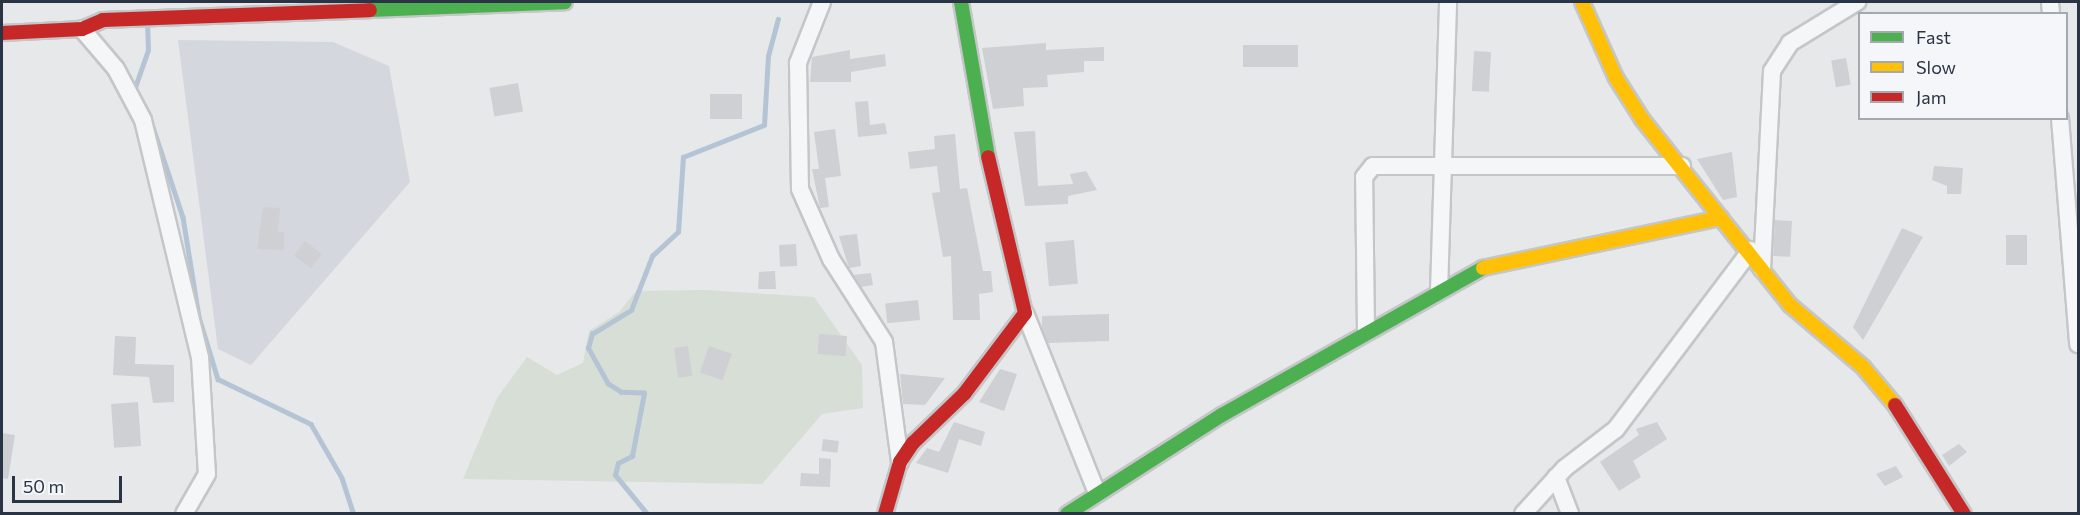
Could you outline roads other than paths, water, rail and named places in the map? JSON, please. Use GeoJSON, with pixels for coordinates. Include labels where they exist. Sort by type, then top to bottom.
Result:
{"type":"FeatureCollection","features":[{"type":"Feature","properties":{"kind":"main road"},"geometry":{"type":"LineString","coordinates":[[2,33],[82,29],[103,20],[564,2]]}},
{"type":"Feature","properties":{"kind":"main road"},"geometry":{"type":"LineString","coordinates":[[885,513],[900,462],[964,394],[1025,313],[986,150],[961,2]]}},
{"type":"Feature","properties":{"kind":"main road"},"geometry":{"type":"LineString","coordinates":[[1582,2],[1616,78],[1721,218],[1751,250],[1762,269],[1790,304],[1863,367],[1896,407],[1964,513]]}},
{"type":"Feature","properties":{"kind":"main road"},"geometry":{"type":"LineString","coordinates":[[1073,512],[1097,493],[1476,269],[1721,218]]}},
{"type":"Feature","properties":{"kind":"street"},"geometry":{"type":"LineString","coordinates":[[822,2],[798,63],[800,189],[831,259],[884,342],[900,462]]}},
{"type":"Feature","properties":{"kind":"street"},"geometry":{"type":"LineString","coordinates":[[1439,291],[1448,2]]}},
{"type":"Feature","properties":{"kind":"street"},"geometry":{"type":"LineString","coordinates":[[1762,269],[1772,71],[1790,43],[1857,2]]}},
{"type":"Feature","properties":{"kind":"street"},"geometry":{"type":"LineString","coordinates":[[82,29],[116,69],[143,120],[200,357],[207,474],[184,513]]}},
{"type":"Feature","properties":{"kind":"street"},"geometry":{"type":"LineString","coordinates":[[2060,120],[2077,295],[2079,344]]}},
{"type":"Feature","properties":{"kind":"street"},"geometry":{"type":"LineString","coordinates":[[1366,332],[1367,170],[1442,166],[1682,166]]}},
{"type":"Feature","properties":{"kind":"street"},"geometry":{"type":"LineString","coordinates":[[1523,513],[1556,477],[1616,429],[1751,250]]}},
{"type":"Feature","properties":{"kind":"street"},"geometry":{"type":"LineString","coordinates":[[1025,313],[1097,493]]}},
{"type":"Feature","properties":{"kind":"street"},"geometry":{"type":"LineString","coordinates":[[1556,477],[1570,513]]}},
{"type":"Feature","properties":{"kind":"waterway"},"geometry":{"type":"LineString","coordinates":[[647,514],[615,475],[618,463],[632,456],[644,393],[621,392],[608,384],[588,348],[592,334],[631,310],[652,256],[678,232],[683,157],[764,125],[768,56],[778,19]]}},
{"type":"Feature","properties":{"kind":"waterway"},"geometry":{"type":"LineString","coordinates":[[134,90],[148,50],[147,27]]}},
{"type":"Feature","properties":{"kind":"waterway"},"geometry":{"type":"LineString","coordinates":[[153,127],[183,217],[199,317],[218,379],[311,424],[342,478],[354,514]]}}]}
